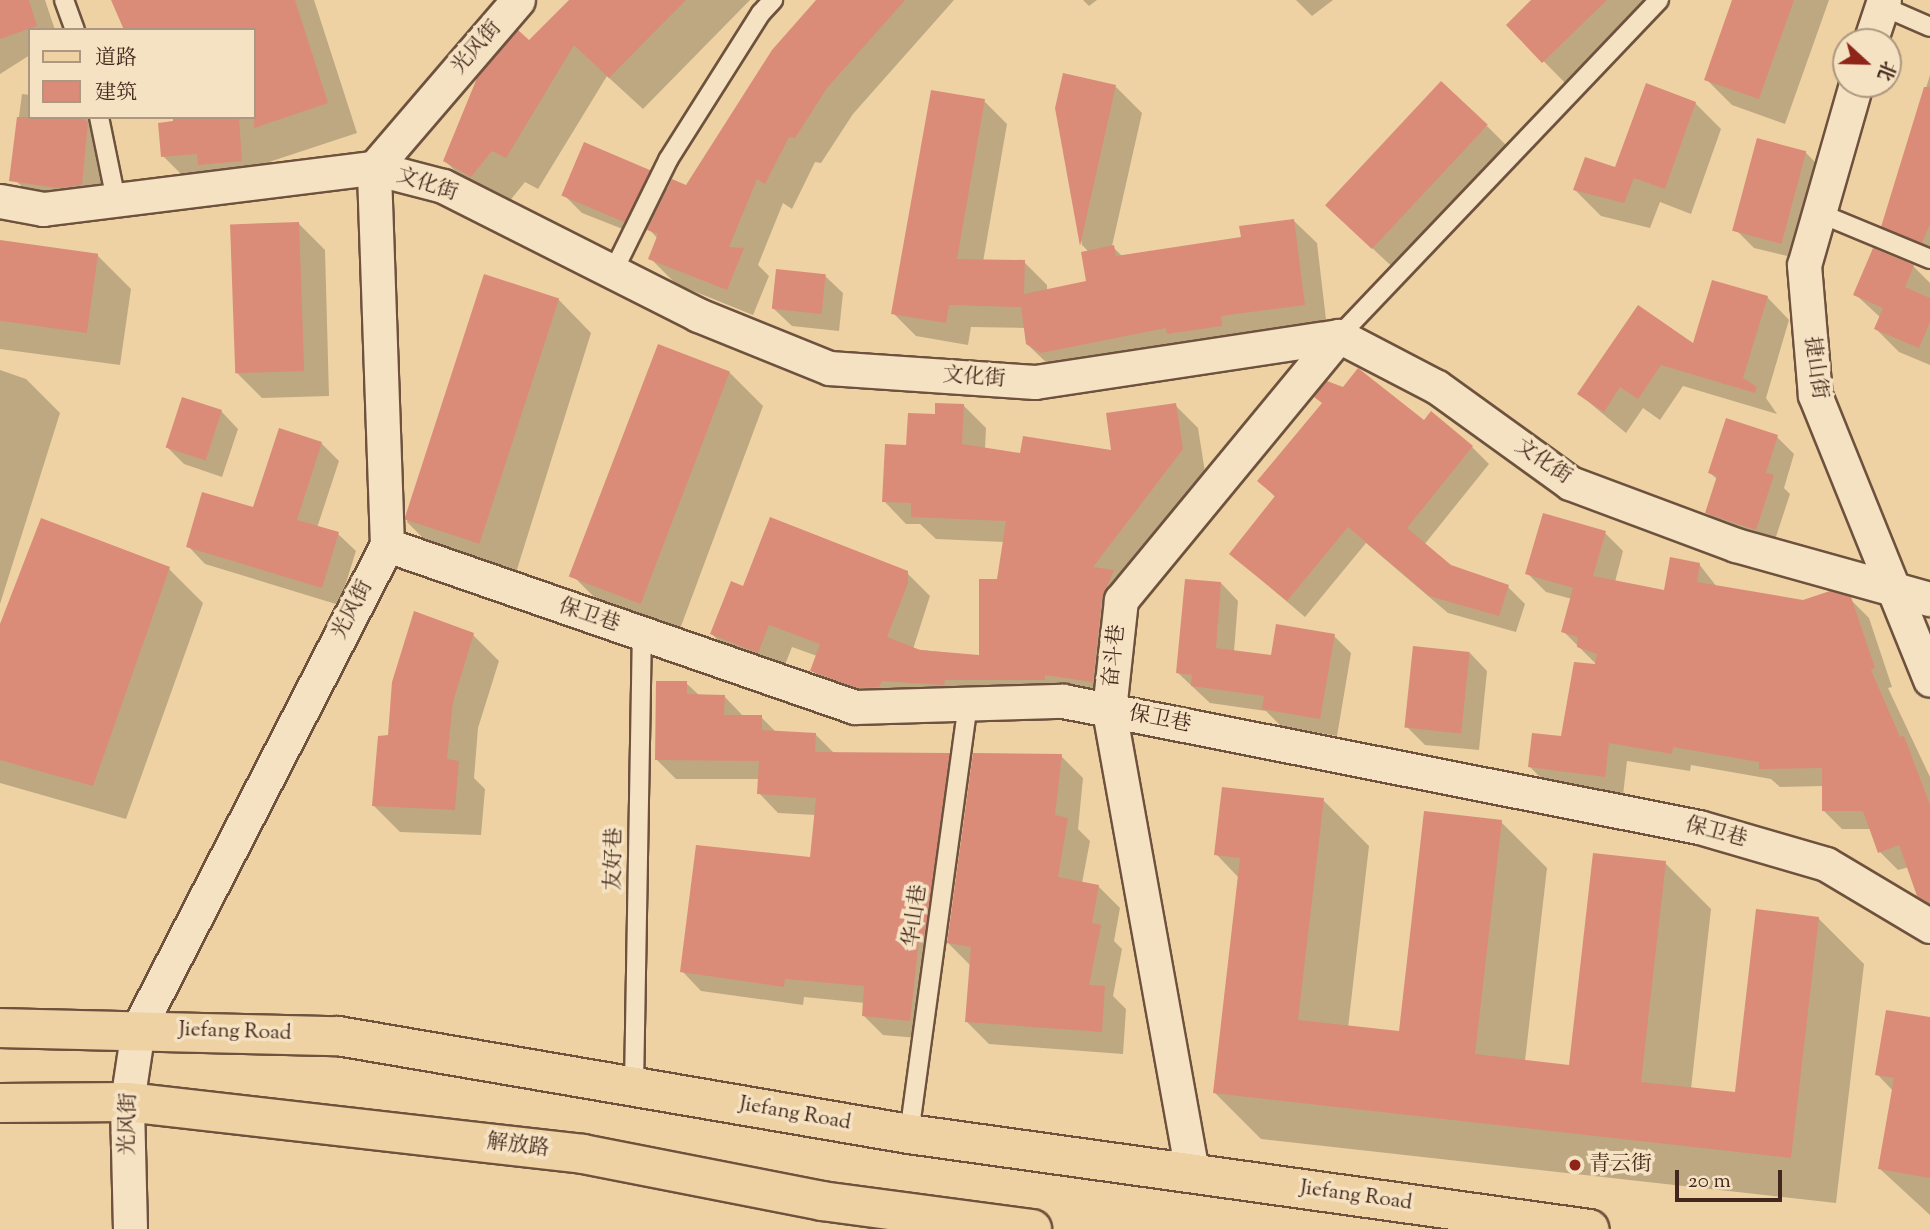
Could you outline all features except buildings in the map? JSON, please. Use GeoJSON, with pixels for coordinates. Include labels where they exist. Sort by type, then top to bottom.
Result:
{"type":"FeatureCollection","features":[{"type":"Feature","properties":{"kind":"main road","name":"Jiefang Road"},"geometry":{"type":"LineString","coordinates":[[0,1028],[138,1029],[338,1036],[909,1134],[1589,1229]]}},
{"type":"Feature","properties":{"kind":"main road","name":"解放路"},"geometry":{"type":"LineString","coordinates":[[0,1103],[127,1102],[583,1154],[822,1201],[1032,1229]]}},
{"type":"Feature","properties":{"kind":"street","name":"光风街"},"geometry":{"type":"LineString","coordinates":[[130,1229],[127,1102],[138,1029],[387,545],[374,168],[518,0]]}},
{"type":"Feature","properties":{"kind":"street"},"geometry":{"type":"LineString","coordinates":[[1875,28],[1883,3]]}},
{"type":"Feature","properties":{"kind":"street","name":"捷山街"},"geometry":{"type":"LineString","coordinates":[[1852,98],[1804,265],[1815,396],[1930,680]]}},
{"type":"Feature","properties":{"kind":"street","name":"文化街"},"geometry":{"type":"LineString","coordinates":[[0,201],[43,209],[374,168],[443,186],[698,315],[829,368],[1035,382],[1339,336],[1437,387],[1570,483],[1736,545],[1930,599]]}},
{"type":"Feature","properties":{"kind":"street","name":"奋斗巷"},"geometry":{"type":"LineString","coordinates":[[1192,1172],[1109,710],[1121,600],[1339,336]]}},
{"type":"Feature","properties":{"kind":"street","name":"保卫巷"},"geometry":{"type":"LineString","coordinates":[[387,545],[855,707],[1063,701],[1699,827],[1826,864],[1930,926]]}},
{"type":"Feature","properties":{"kind":"lane"},"geometry":{"type":"LineString","coordinates":[[64,0],[74,28]]}},
{"type":"Feature","properties":{"kind":"lane"},"geometry":{"type":"LineString","coordinates":[[612,272],[668,160],[761,13],[773,0]]}},
{"type":"Feature","properties":{"kind":"lane"},"geometry":{"type":"LineString","coordinates":[[1339,336],[1659,0]]}},
{"type":"Feature","properties":{"kind":"lane"},"geometry":{"type":"LineString","coordinates":[[1883,3],[1930,27]]}},
{"type":"Feature","properties":{"kind":"lane"},"geometry":{"type":"LineString","coordinates":[[99,119],[116,200]]}},
{"type":"Feature","properties":{"kind":"lane"},"geometry":{"type":"LineString","coordinates":[[1819,213],[1930,259]]}},
{"type":"Feature","properties":{"kind":"lane","name":"友好巷"},"geometry":{"type":"LineString","coordinates":[[634,1086],[642,634]]}},
{"type":"Feature","properties":{"kind":"lane","name":"华山巷"},"geometry":{"type":"LineString","coordinates":[[909,1134],[968,704]]}},
{"type":"Feature","properties":{"kind":"place","name":"青云街"},"geometry":{"type":"Point","coordinates":[1575,1165]}}]}
